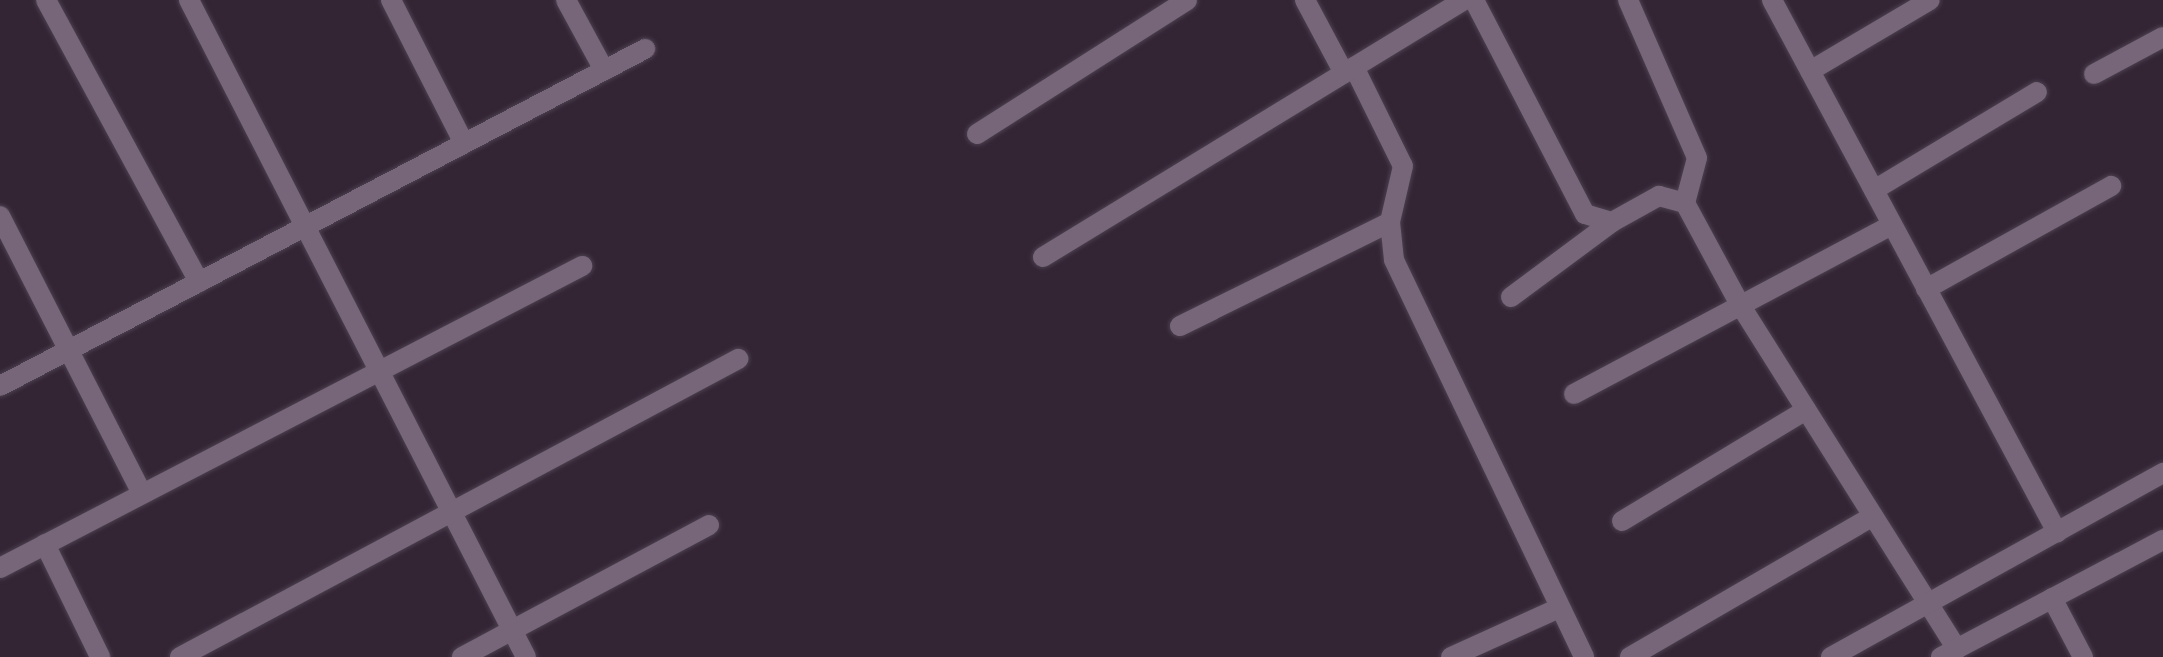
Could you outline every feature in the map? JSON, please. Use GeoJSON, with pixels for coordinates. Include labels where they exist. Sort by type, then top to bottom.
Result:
{"type":"FeatureCollection","features":[{"type":"Feature","properties":{"kind":"street"},"geometry":{"type":"LineString","coordinates":[[46,0],[199,282]]}},
{"type":"Feature","properties":{"kind":"street"},"geometry":{"type":"LineString","coordinates":[[189,0],[378,375],[526,657]]}},
{"type":"Feature","properties":{"kind":"street"},"geometry":{"type":"LineString","coordinates":[[391,0],[464,143]]}},
{"type":"Feature","properties":{"kind":"street"},"geometry":{"type":"LineString","coordinates":[[566,0],[604,70]]}},
{"type":"Feature","properties":{"kind":"street"},"geometry":{"type":"LineString","coordinates":[[977,134],[1187,0]]}},
{"type":"Feature","properties":{"kind":"street"},"geometry":{"type":"LineString","coordinates":[[1305,0],[1403,166],[1390,222],[1394,260],[1584,657]]}},
{"type":"Feature","properties":{"kind":"street"},"geometry":{"type":"LineString","coordinates":[[1043,257],[1464,0]]}},
{"type":"Feature","properties":{"kind":"street"},"geometry":{"type":"LineString","coordinates":[[1474,0],[1585,214],[1612,222]]}},
{"type":"Feature","properties":{"kind":"street"},"geometry":{"type":"LineString","coordinates":[[1628,0],[1697,158],[1685,203],[1739,303],[1928,603],[1949,653],[2163,540]]}},
{"type":"Feature","properties":{"kind":"street"},"geometry":{"type":"LineString","coordinates":[[1772,0],[2057,532]]}},
{"type":"Feature","properties":{"kind":"street"},"geometry":{"type":"LineString","coordinates":[[1810,71],[1930,0]]}},
{"type":"Feature","properties":{"kind":"street"},"geometry":{"type":"LineString","coordinates":[[2094,74],[2163,37]]}},
{"type":"Feature","properties":{"kind":"street"},"geometry":{"type":"LineString","coordinates":[[0,386],[645,49]]}},
{"type":"Feature","properties":{"kind":"street"},"geometry":{"type":"LineString","coordinates":[[1874,190],[2037,92]]}},
{"type":"Feature","properties":{"kind":"street"},"geometry":{"type":"LineString","coordinates":[[1926,289],[2111,186]]}},
{"type":"Feature","properties":{"kind":"street"},"geometry":{"type":"LineString","coordinates":[[1511,297],[1612,222],[1659,196],[1685,203]]}},
{"type":"Feature","properties":{"kind":"street"},"geometry":{"type":"LineString","coordinates":[[0,216],[71,349],[142,493]]}},
{"type":"Feature","properties":{"kind":"street"},"geometry":{"type":"LineString","coordinates":[[1180,326],[1390,222]]}},
{"type":"Feature","properties":{"kind":"street"},"geometry":{"type":"LineString","coordinates":[[1574,394],[1739,303],[1892,225]]}},
{"type":"Feature","properties":{"kind":"street"},"geometry":{"type":"LineString","coordinates":[[0,568],[378,375],[582,266]]}},
{"type":"Feature","properties":{"kind":"street"},"geometry":{"type":"LineString","coordinates":[[180,657],[452,516],[738,359]]}},
{"type":"Feature","properties":{"kind":"street"},"geometry":{"type":"LineString","coordinates":[[1622,521],[1806,410]]}},
{"type":"Feature","properties":{"kind":"street"},"geometry":{"type":"LineString","coordinates":[[1831,657],[2163,473]]}},
{"type":"Feature","properties":{"kind":"street"},"geometry":{"type":"LineString","coordinates":[[1630,657],[1873,516]]}},
{"type":"Feature","properties":{"kind":"street"},"geometry":{"type":"LineString","coordinates":[[462,657],[709,525]]}},
{"type":"Feature","properties":{"kind":"street"},"geometry":{"type":"LineString","coordinates":[[45,544],[100,657]]}},
{"type":"Feature","properties":{"kind":"street"},"geometry":{"type":"LineString","coordinates":[[2052,598],[2083,657]]}},
{"type":"Feature","properties":{"kind":"street"},"geometry":{"type":"LineString","coordinates":[[1451,657],[1559,608]]}}]}
